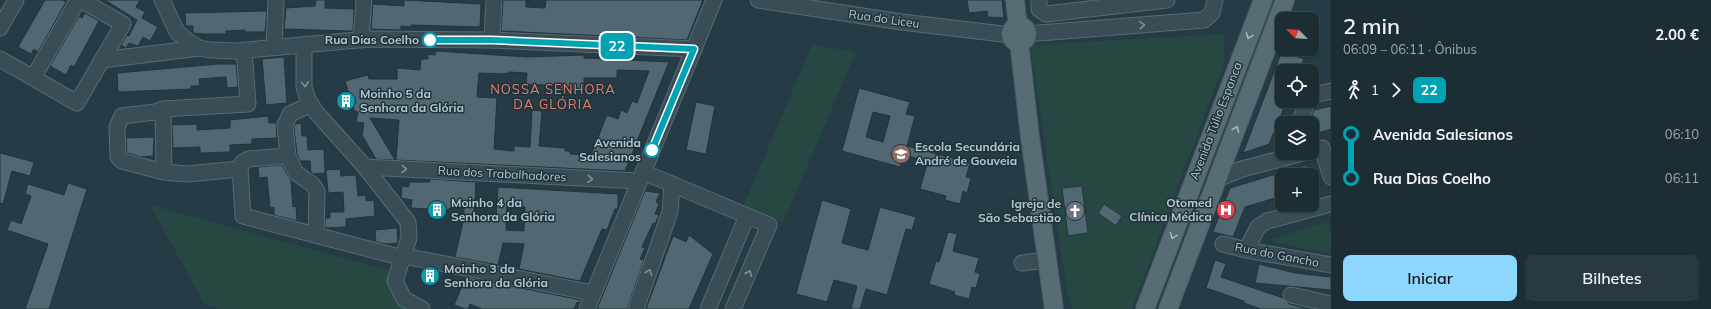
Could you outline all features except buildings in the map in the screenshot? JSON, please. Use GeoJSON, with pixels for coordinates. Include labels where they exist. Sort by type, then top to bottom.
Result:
{"type":"FeatureCollection","features":[{"type":"Feature","properties":{"kind":"main road"},"geometry":{"type":"LineString","coordinates":[[1015,0],[1054,309]]}},
{"type":"Feature","properties":{"kind":"main road","name":"Avenida Túlio Espanca"},"geometry":{"type":"LineString","coordinates":[[1145,309],[1262,0]]}},
{"type":"Feature","properties":{"kind":"main road","name":"Avenida Túlio Espanca"},"geometry":{"type":"LineString","coordinates":[[1168,309],[1285,0]]}},
{"type":"Feature","properties":{"kind":"street"},"geometry":{"type":"LineString","coordinates":[[0,28],[16,0]]}},
{"type":"Feature","properties":{"kind":"street"},"geometry":{"type":"LineString","coordinates":[[33,78],[78,0]]}},
{"type":"Feature","properties":{"kind":"street"},"geometry":{"type":"LineString","coordinates":[[0,59],[77,103],[123,24],[81,0]]}},
{"type":"Feature","properties":{"kind":"street"},"geometry":{"type":"LineString","coordinates":[[162,0],[177,32],[199,48]]}},
{"type":"Feature","properties":{"kind":"street"},"geometry":{"type":"LineString","coordinates":[[274,47],[276,0]]}},
{"type":"Feature","properties":{"kind":"street"},"geometry":{"type":"LineString","coordinates":[[361,40],[364,0]]}},
{"type":"Feature","properties":{"kind":"street"},"geometry":{"type":"LineString","coordinates":[[492,40],[494,0]]}},
{"type":"Feature","properties":{"kind":"street"},"geometry":{"type":"LineString","coordinates":[[587,309],[714,0]]}},
{"type":"Feature","properties":{"kind":"street","name":"Rua do Liceu"},"geometry":{"type":"LineString","coordinates":[[758,0],[942,27],[1019,34],[1204,20],[1212,13],[1215,0]]}},
{"type":"Feature","properties":{"kind":"street"},"geometry":{"type":"LineString","coordinates":[[1039,0],[1040,10],[1046,14],[1102,4],[1167,0]]}},
{"type":"Feature","properties":{"kind":"street"},"geometry":{"type":"LineString","coordinates":[[1102,4],[1103,28]]}},
{"type":"Feature","properties":{"kind":"street"},"geometry":{"type":"LineString","coordinates":[[102,60],[199,48],[210,50],[244,50],[361,40],[492,40],[694,49]]}},
{"type":"Feature","properties":{"kind":"street"},"geometry":{"type":"LineString","coordinates":[[304,45],[304,86],[311,104],[365,167],[408,222],[409,238],[395,282],[404,299],[422,309]]}},
{"type":"Feature","properties":{"kind":"street"},"geometry":{"type":"LineString","coordinates":[[244,50],[248,104],[163,109],[155,112],[122,116],[117,127],[118,157],[122,161],[164,172],[187,174],[288,156]]}},
{"type":"Feature","properties":{"kind":"street"},"geometry":{"type":"LineString","coordinates":[[1319,94],[1331,91]]}},
{"type":"Feature","properties":{"kind":"street"},"geometry":{"type":"LineString","coordinates":[[311,104],[290,114],[285,125],[288,156],[296,173],[312,184],[317,191],[316,235]]}},
{"type":"Feature","properties":{"kind":"street"},"geometry":{"type":"LineString","coordinates":[[163,109],[164,172]]}},
{"type":"Feature","properties":{"kind":"street"},"geometry":{"type":"LineString","coordinates":[[1229,148],[1230,161],[1242,169]]}},
{"type":"Feature","properties":{"kind":"street"},"geometry":{"type":"LineString","coordinates":[[1322,148],[1331,177]]}},
{"type":"Feature","properties":{"kind":"street"},"geometry":{"type":"LineString","coordinates":[[1217,179],[1275,159]]}},
{"type":"Feature","properties":{"kind":"street"},"geometry":{"type":"LineString","coordinates":[[244,164],[243,216],[402,260],[594,293]]}},
{"type":"Feature","properties":{"kind":"street","name":"Rua dos Trabalhadores"},"geometry":{"type":"LineString","coordinates":[[365,167],[641,177],[672,184],[769,225],[734,309]]}},
{"type":"Feature","properties":{"kind":"street"},"geometry":{"type":"LineString","coordinates":[[636,309],[670,212],[672,184]]}},
{"type":"Feature","properties":{"kind":"street"},"geometry":{"type":"LineString","coordinates":[[1246,250],[1255,230],[1267,221],[1331,204]]}},
{"type":"Feature","properties":{"kind":"street"},"geometry":{"type":"LineString","coordinates":[[708,309],[747,216]]}},
{"type":"Feature","properties":{"kind":"street","name":"Rua do Gancho"},"geometry":{"type":"LineString","coordinates":[[1223,244],[1246,250],[1331,266]]}},
{"type":"Feature","properties":{"kind":"street"},"geometry":{"type":"LineString","coordinates":[[1022,263],[1047,260]]}},
{"type":"Feature","properties":{"kind":"street"},"geometry":{"type":"LineString","coordinates":[[1291,295],[1331,304]]}},
{"type":"Feature","properties":{"kind":"green space"},"geometry":{"type":"Polygon","coordinates":[[[1224,34],[1224,64],[1132,309],[1073,309],[1067,292],[1030,45],[1224,34]]]}},
{"type":"Feature","properties":{"kind":"green space"},"geometry":{"type":"Polygon","coordinates":[[[812,45],[856,52],[783,223],[743,207],[812,45]]]}},
{"type":"Feature","properties":{"kind":"green space"},"geometry":{"type":"Polygon","coordinates":[[[150,205],[391,271],[408,309],[221,309],[205,305],[150,205]]]}},
{"type":"Feature","properties":{"kind":"green space"},"geometry":{"type":"Polygon","coordinates":[[[1328,222],[1331,231],[1331,254],[1273,242],[1271,239],[1328,222]]]}},
{"type":"Feature","properties":{"kind":"bus line","name":"22"},"geometry":{"type":"LineString","coordinates":[[430,40],[492,40],[694,49],[652,150]]}},
{"type":"Feature","properties":{"kind":"place","name":"Rua Dias Coelho"},"geometry":{"type":"Point","coordinates":[430,40]}},
{"type":"Feature","properties":{"kind":"place","name":"Moinho 5 da Senhora da Glória"},"geometry":{"type":"Point","coordinates":[346,101]}},
{"type":"Feature","properties":{"kind":"place","name":"Avenida Salesianos"},"geometry":{"type":"Point","coordinates":[652,150]}},
{"type":"Feature","properties":{"kind":"place","name":"Escola Secundária André de Gouveia"},"geometry":{"type":"Point","coordinates":[901,154]}},
{"type":"Feature","properties":{"kind":"place","name":"Moinho 4 da Senhora da Glória"},"geometry":{"type":"Point","coordinates":[437,210]}},
{"type":"Feature","properties":{"kind":"place","name":"Otomed Clínica Médica"},"geometry":{"type":"Point","coordinates":[1226,210]}},
{"type":"Feature","properties":{"kind":"place","name":"Igreja de São Sebastião"},"geometry":{"type":"Point","coordinates":[1075,211]}},
{"type":"Feature","properties":{"kind":"place","name":"Moinho 3 da Senhora da Glória"},"geometry":{"type":"Point","coordinates":[430,276]}},
{"type":"Feature","properties":{"kind":"district","name":"NOSSA SENHORA DA GLÓRIA"},"geometry":{"type":"Point","coordinates":[553,96]}}]}
